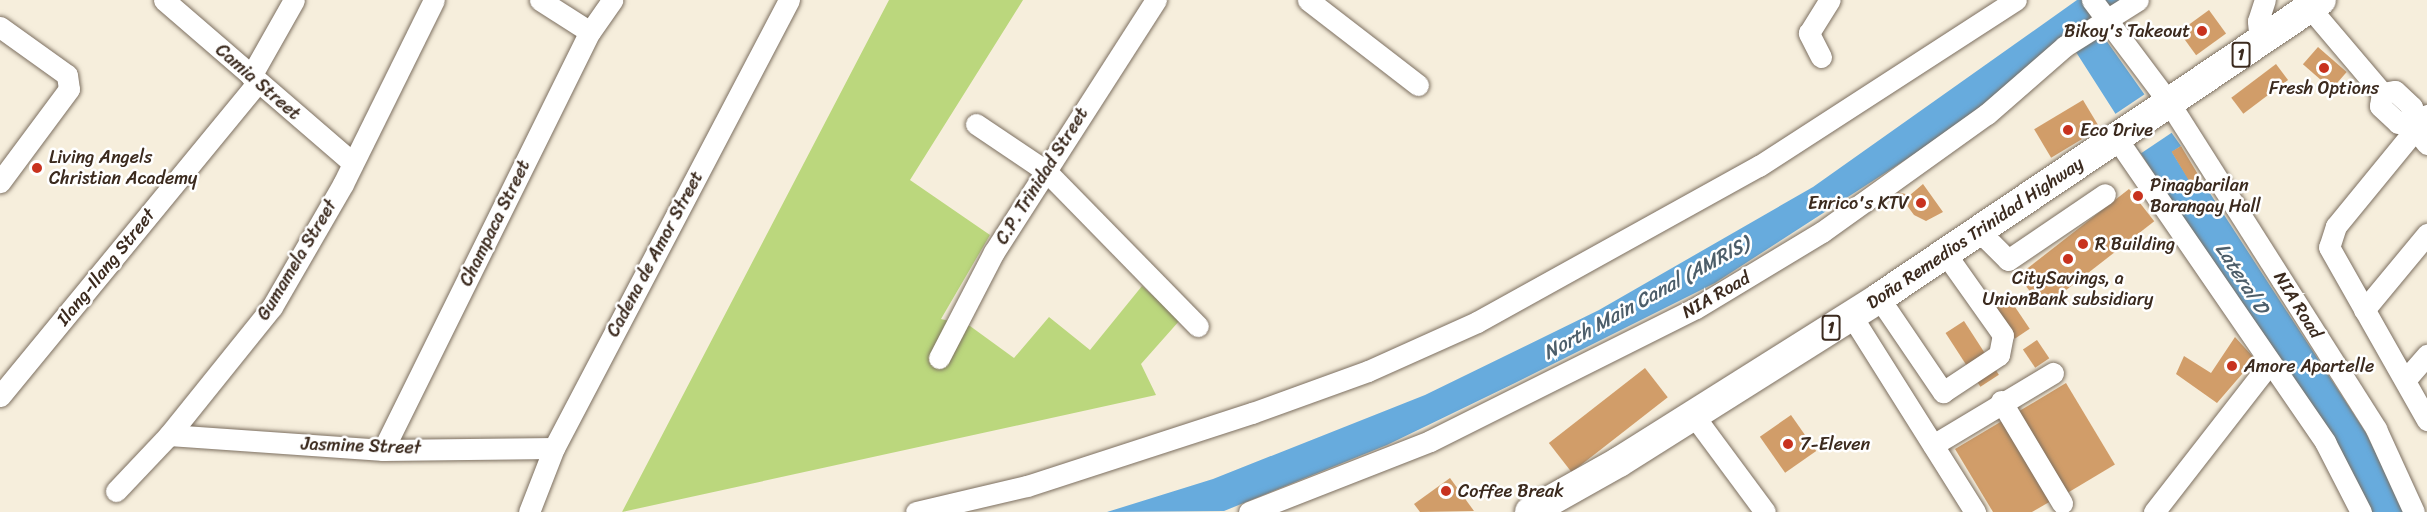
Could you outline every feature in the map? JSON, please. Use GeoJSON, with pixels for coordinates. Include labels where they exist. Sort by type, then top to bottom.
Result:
{"type":"FeatureCollection","features":[{"type":"Feature","properties":{"kind":"highway","name":"Doña Remedios Trinidad Highway"},"geometry":{"type":"LineString","coordinates":[[1530,512],[1564,503],[1694,416],[1879,298],[2316,4]]}},
{"type":"Feature","properties":{"kind":"street","name":"Camia Street"},"geometry":{"type":"LineString","coordinates":[[164,0],[352,162]]}},
{"type":"Feature","properties":{"kind":"street","name":"Ilang-Ilang Street"},"geometry":{"type":"LineString","coordinates":[[0,396],[254,79],[294,0]]}},
{"type":"Feature","properties":{"kind":"street","name":"Gumamela Street"},"geometry":{"type":"LineString","coordinates":[[116,491],[169,435],[272,307],[352,162],[434,0]]}},
{"type":"Feature","properties":{"kind":"street"},"geometry":{"type":"LineString","coordinates":[[540,0],[590,32]]}},
{"type":"Feature","properties":{"kind":"street","name":"Champaca Street"},"geometry":{"type":"LineString","coordinates":[[383,450],[590,32],[612,0]]}},
{"type":"Feature","properties":{"kind":"street","name":"Cadena de Amor Street"},"geometry":{"type":"LineString","coordinates":[[529,512],[554,448],[789,0]]}},
{"type":"Feature","properties":{"kind":"street","name":"C.P. Trinidad Street"},"geometry":{"type":"LineString","coordinates":[[939,358],[994,252],[1156,0]]}},
{"type":"Feature","properties":{"kind":"street"},"geometry":{"type":"LineString","coordinates":[[1308,0],[1418,85]]}},
{"type":"Feature","properties":{"kind":"street"},"geometry":{"type":"LineString","coordinates":[[1821,57],[1809,33],[1830,0]]}},
{"type":"Feature","properties":{"kind":"street"},"geometry":{"type":"LineString","coordinates":[[916,512],[1027,486],[1252,413],[1368,371],[1477,322],[1759,166],[2016,0]]}},
{"type":"Feature","properties":{"kind":"street","name":"NIA Road"},"geometry":{"type":"LineString","coordinates":[[1249,512],[1430,441],[1695,308],[1831,225],[1987,114],[2065,46],[2101,11],[2138,0]]}},
{"type":"Feature","properties":{"kind":"street"},"geometry":{"type":"LineString","coordinates":[[2260,41],[2258,21],[2265,0]]}},
{"type":"Feature","properties":{"kind":"street"},"geometry":{"type":"LineString","coordinates":[[2316,4],[2382,93],[2380,106],[2398,123],[2421,128],[2330,236],[2329,247],[2406,379],[2427,420]]}},
{"type":"Feature","properties":{"kind":"street","name":"NIA Road"},"geometry":{"type":"LineString","coordinates":[[2101,11],[2376,429],[2414,512]]}},
{"type":"Feature","properties":{"kind":"street"},"geometry":{"type":"LineString","coordinates":[[0,27],[67,75],[69,89],[0,182]]}},
{"type":"Feature","properties":{"kind":"street"},"geometry":{"type":"LineString","coordinates":[[976,124],[1046,171],[1198,327]]}},
{"type":"Feature","properties":{"kind":"street"},"geometry":{"type":"LineString","coordinates":[[2120,137],[2325,442],[2361,512]]}},
{"type":"Feature","properties":{"kind":"street"},"geometry":{"type":"LineString","coordinates":[[1978,230],[2008,260],[2105,195]]}},
{"type":"Feature","properties":{"kind":"street"},"geometry":{"type":"LineString","coordinates":[[2364,310],[2427,234]]}},
{"type":"Feature","properties":{"kind":"street"},"geometry":{"type":"LineString","coordinates":[[1879,298],[1943,392],[1999,355],[2003,335],[1945,253]]}},
{"type":"Feature","properties":{"kind":"street"},"geometry":{"type":"LineString","coordinates":[[1851,315],[1975,512]]}},
{"type":"Feature","properties":{"kind":"street"},"geometry":{"type":"LineString","coordinates":[[2406,379],[2427,355]]}},
{"type":"Feature","properties":{"kind":"street"},"geometry":{"type":"LineString","coordinates":[[2154,512],[2270,363]]}},
{"type":"Feature","properties":{"kind":"street"},"geometry":{"type":"LineString","coordinates":[[1933,446],[2001,401],[2053,373]]}},
{"type":"Feature","properties":{"kind":"street"},"geometry":{"type":"LineString","coordinates":[[2001,401],[2062,503]]}},
{"type":"Feature","properties":{"kind":"street"},"geometry":{"type":"LineString","coordinates":[[1694,416],[1765,512]]}},
{"type":"Feature","properties":{"kind":"street","name":"Jasmine Street"},"geometry":{"type":"LineString","coordinates":[[169,435],[383,450],[554,448]]}},
{"type":"Feature","properties":{"kind":"green space"},"geometry":{"type":"Polygon","coordinates":[[[889,0],[1023,0],[910,180],[990,235],[941,319],[970,326],[1014,358],[1049,317],[1090,350],[1142,286],[1180,320],[1141,364],[1156,395],[622,512],[889,0]]]}},
{"type":"Feature","properties":{"kind":"water","name":"North Main Canal (AMRIS)"},"geometry":{"type":"Polygon","coordinates":[[[2077,0],[2123,0],[2096,26],[2181,146],[2172,152],[2193,186],[2202,181],[2366,433],[2405,512],[2370,512],[2067,38],[1950,131],[1715,283],[1515,383],[1387,445],[1224,511],[1107,512],[1213,479],[1425,395],[1599,310],[1813,187],[2077,0]]]}},
{"type":"Feature","properties":{"kind":"pier"},"geometry":{"type":"Polygon","coordinates":[[[2148,92],[2174,131],[2141,153],[2115,114],[2148,92]]]}},
{"type":"Feature","properties":{"kind":"building","name":"Bikoy's Takeout"},"geometry":{"type":"Polygon","coordinates":[[[2209,10],[2226,33],[2196,55],[2179,32],[2209,10]]]}},
{"type":"Feature","properties":{"kind":"building","name":"Fresh Options"},"geometry":{"type":"Polygon","coordinates":[[[2318,47],[2347,72],[2332,89],[2303,64],[2318,47]]]}},
{"type":"Feature","properties":{"kind":"building"},"geometry":{"type":"Polygon","coordinates":[[[2276,64],[2288,80],[2243,114],[2231,98],[2276,64]]]}},
{"type":"Feature","properties":{"kind":"building","name":"Eco Drive"},"geometry":{"type":"Polygon","coordinates":[[[2083,100],[2100,128],[2051,158],[2034,129],[2083,100]]]}},
{"type":"Feature","properties":{"kind":"building"},"geometry":{"type":"Polygon","coordinates":[[[2181,146],[2202,181],[2193,187],[2172,152],[2181,146]]]}},
{"type":"Feature","properties":{"kind":"building","name":"Enrico's KTV"},"geometry":{"type":"Polygon","coordinates":[[[1923,184],[1943,212],[1926,221],[1914,215],[1897,192],[1910,195],[1923,184]]]}},
{"type":"Feature","properties":{"kind":"building","name":"R Building"},"geometry":{"type":"Polygon","coordinates":[[[2129,189],[2154,221],[2043,308],[2018,276],[2129,189]]]}},
{"type":"Feature","properties":{"kind":"building"},"geometry":{"type":"Polygon","coordinates":[[[2009,298],[2030,329],[2015,339],[1994,308],[2009,298]]]}},
{"type":"Feature","properties":{"kind":"building"},"geometry":{"type":"Polygon","coordinates":[[[1964,321],[1999,375],[1980,387],[1946,333],[1964,321]]]}},
{"type":"Feature","properties":{"kind":"building","name":"Amore Apartelle"},"geometry":{"type":"Polygon","coordinates":[[[2235,337],[2255,359],[2217,403],[2176,374],[2184,356],[2211,373],[2235,337]]]}},
{"type":"Feature","properties":{"kind":"building"},"geometry":{"type":"Polygon","coordinates":[[[2037,340],[2049,358],[2035,368],[2023,350],[2037,340]]]}},
{"type":"Feature","properties":{"kind":"building"},"geometry":{"type":"Polygon","coordinates":[[[1645,368],[1668,397],[1572,472],[1549,443],[1645,368]]]}},
{"type":"Feature","properties":{"kind":"building"},"geometry":{"type":"Polygon","coordinates":[[[2066,383],[2115,464],[2068,493],[2019,411],[2066,383]]]}},
{"type":"Feature","properties":{"kind":"building","name":"7-Eleven"},"geometry":{"type":"Polygon","coordinates":[[[1791,415],[1816,451],[1785,473],[1760,437],[1791,415]]]}},
{"type":"Feature","properties":{"kind":"building"},"geometry":{"type":"Polygon","coordinates":[[[2002,421],[2051,501],[2032,512],[1993,512],[1955,449],[2002,421]]]}},
{"type":"Feature","properties":{"kind":"building","name":"Coffee Break"},"geometry":{"type":"Polygon","coordinates":[[[1450,478],[1474,511],[1420,512],[1414,504],[1450,478]]]}},
{"type":"Feature","properties":{"kind":"place","name":"Bikoy's Takeout"},"geometry":{"type":"Point","coordinates":[2202,31]}},
{"type":"Feature","properties":{"kind":"place","name":"Fresh Options"},"geometry":{"type":"Point","coordinates":[2324,68]}},
{"type":"Feature","properties":{"kind":"place","name":"Eco Drive"},"geometry":{"type":"Point","coordinates":[2068,130]}},
{"type":"Feature","properties":{"kind":"place","name":"Living Angels Christian Academy"},"geometry":{"type":"Point","coordinates":[37,168]}},
{"type":"Feature","properties":{"kind":"place","name":"Pinagbarilan Barangay Hall"},"geometry":{"type":"Point","coordinates":[2138,196]}},
{"type":"Feature","properties":{"kind":"place","name":"Enrico's KTV"},"geometry":{"type":"Point","coordinates":[1921,203]}},
{"type":"Feature","properties":{"kind":"place","name":"R Building"},"geometry":{"type":"Point","coordinates":[2083,244]}},
{"type":"Feature","properties":{"kind":"place","name":"CitySavings, a UnionBank subsidiary"},"geometry":{"type":"Point","coordinates":[2068,259]}},
{"type":"Feature","properties":{"kind":"place","name":"Amore Apartelle"},"geometry":{"type":"Point","coordinates":[2232,366]}},
{"type":"Feature","properties":{"kind":"place","name":"7-Eleven"},"geometry":{"type":"Point","coordinates":[1788,444]}},
{"type":"Feature","properties":{"kind":"place","name":"Coffee Break"},"geometry":{"type":"Point","coordinates":[1446,491]}},
{"type":"Feature","properties":{"kind":"water label","name":"Lateral D"},"geometry":{"type":"Point","coordinates":[2242,278]}}]}
